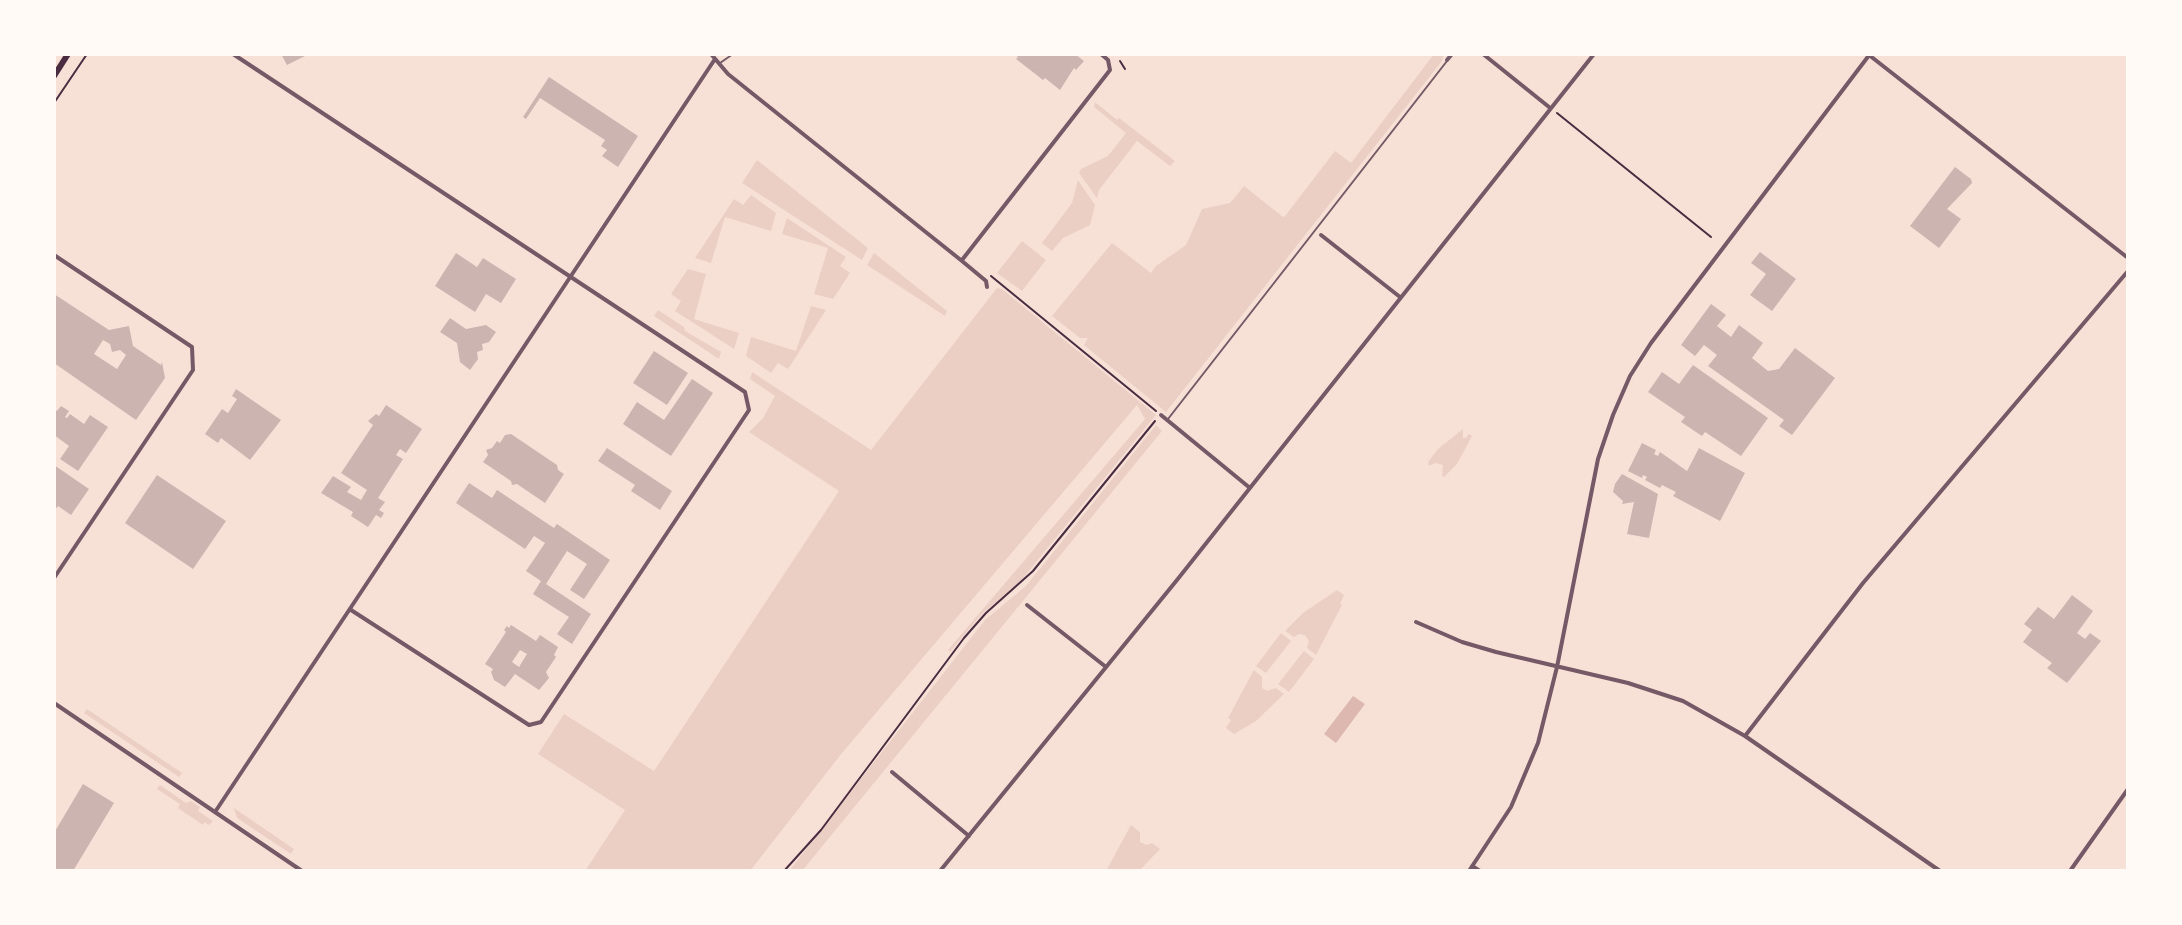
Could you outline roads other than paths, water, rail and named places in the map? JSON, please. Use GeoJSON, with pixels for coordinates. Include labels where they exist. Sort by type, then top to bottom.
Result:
{"type":"FeatureCollection","features":[{"type":"Feature","properties":{"kind":"main road"},"geometry":{"type":"LineString","coordinates":[[54,76],[68,54]]}},
{"type":"Feature","properties":{"kind":"street"},"geometry":{"type":"LineString","coordinates":[[233,54],[745,392],[749,410],[541,722],[529,725],[351,610]]}},
{"type":"Feature","properties":{"kind":"street"},"geometry":{"type":"LineString","coordinates":[[962,261],[1110,70],[1111,65],[1101,54]]}},
{"type":"Feature","properties":{"kind":"street"},"geometry":{"type":"LineString","coordinates":[[1447,60],[1452,54]]}},
{"type":"Feature","properties":{"kind":"street"},"geometry":{"type":"LineString","coordinates":[[1483,54],[1549,107]]}},
{"type":"Feature","properties":{"kind":"street"},"geometry":{"type":"LineString","coordinates":[[940,871],[1250,488],[1594,54]]}},
{"type":"Feature","properties":{"kind":"street"},"geometry":{"type":"LineString","coordinates":[[1480,871],[1470,868],[1505,817],[1529,769],[1543,728],[1598,459],[1630,376],[1651,343],[1869,54],[2128,258]]}},
{"type":"Feature","properties":{"kind":"street"},"geometry":{"type":"LineString","coordinates":[[215,812],[715,59],[739,83],[986,281],[987,287]]}},
{"type":"Feature","properties":{"kind":"street"},"geometry":{"type":"LineString","coordinates":[[1321,235],[1400,297]]}},
{"type":"Feature","properties":{"kind":"street"},"geometry":{"type":"LineString","coordinates":[[54,255],[192,347],[193,370],[54,578]]}},
{"type":"Feature","properties":{"kind":"street"},"geometry":{"type":"LineString","coordinates":[[1745,736],[1863,583],[2128,271]]}},
{"type":"Feature","properties":{"kind":"street"},"geometry":{"type":"LineString","coordinates":[[1161,415],[1250,488]]}},
{"type":"Feature","properties":{"kind":"street"},"geometry":{"type":"LineString","coordinates":[[1027,605],[1106,667]]}},
{"type":"Feature","properties":{"kind":"street"},"geometry":{"type":"LineString","coordinates":[[1416,622],[1471,645],[1663,693],[1704,711],[1940,871]]}},
{"type":"Feature","properties":{"kind":"street"},"geometry":{"type":"LineString","coordinates":[[54,703],[302,871]]}},
{"type":"Feature","properties":{"kind":"street"},"geometry":{"type":"LineString","coordinates":[[892,772],[969,836]]}},
{"type":"Feature","properties":{"kind":"street"},"geometry":{"type":"LineString","coordinates":[[2070,871],[2128,789]]}},
{"type":"Feature","properties":{"kind":"lane"},"geometry":{"type":"LineString","coordinates":[[715,59],[733,54]]}},
{"type":"Feature","properties":{"kind":"lane"},"geometry":{"type":"LineString","coordinates":[[1167,420],[1447,60]]}}]}
